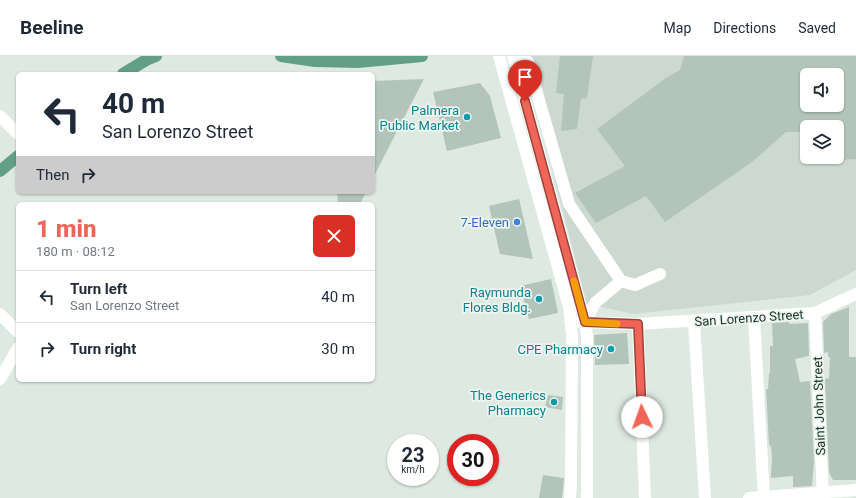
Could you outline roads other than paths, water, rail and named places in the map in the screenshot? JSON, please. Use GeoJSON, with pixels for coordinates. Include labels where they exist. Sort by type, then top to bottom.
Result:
{"type":"FeatureCollection","features":[{"type":"Feature","properties":{"kind":"main road"},"geometry":{"type":"LineString","coordinates":[[125,72],[156,56]]}},
{"type":"Feature","properties":{"kind":"main road"},"geometry":{"type":"LineString","coordinates":[[282,56],[315,61],[358,62],[422,56]]}},
{"type":"Feature","properties":{"kind":"main road"},"geometry":{"type":"LineString","coordinates":[[0,171],[16,158]]}},
{"type":"Feature","properties":{"kind":"street"},"geometry":{"type":"LineString","coordinates":[[498,56],[569,307],[571,323],[570,498]]}},
{"type":"Feature","properties":{"kind":"street"},"geometry":{"type":"LineString","coordinates":[[513,56],[585,322],[588,352],[587,498]]}},
{"type":"Feature","properties":{"kind":"street"},"geometry":{"type":"LineString","coordinates":[[522,56],[528,62],[569,204],[621,282],[635,285],[660,274]]}},
{"type":"Feature","properties":{"kind":"street"},"geometry":{"type":"LineString","coordinates":[[0,116],[16,132]]}},
{"type":"Feature","properties":{"kind":"street"},"geometry":{"type":"LineString","coordinates":[[585,322],[595,303],[621,282]]}},
{"type":"Feature","properties":{"kind":"street","name":"San Lorenzo Street"},"geometry":{"type":"LineString","coordinates":[[571,323],[585,322],[638,324],[694,322],[815,313],[856,294]]}},
{"type":"Feature","properties":{"kind":"street","name":"Saint John Street"},"geometry":{"type":"LineString","coordinates":[[815,313],[822,495]]}},
{"type":"Feature","properties":{"kind":"street"},"geometry":{"type":"LineString","coordinates":[[0,314],[16,330]]}},
{"type":"Feature","properties":{"kind":"street"},"geometry":{"type":"LineString","coordinates":[[754,318],[764,497]]}},
{"type":"Feature","properties":{"kind":"street"},"geometry":{"type":"LineString","coordinates":[[694,322],[705,498]]}},
{"type":"Feature","properties":{"kind":"street"},"geometry":{"type":"LineString","coordinates":[[638,324],[646,498]]}},
{"type":"Feature","properties":{"kind":"street"},"geometry":{"type":"LineString","coordinates":[[0,379],[16,351]]}},
{"type":"Feature","properties":{"kind":"street"},"geometry":{"type":"LineString","coordinates":[[749,498],[822,495],[856,490]]}},
{"type":"Feature","properties":{"kind":"place","name":"Palmera Public Market"},"geometry":{"type":"Point","coordinates":[467,117]}},
{"type":"Feature","properties":{"kind":"place","name":"7-Eleven"},"geometry":{"type":"Point","coordinates":[517,222]}},
{"type":"Feature","properties":{"kind":"place","name":"Raymunda Flores Bldg."},"geometry":{"type":"Point","coordinates":[539,299]}},
{"type":"Feature","properties":{"kind":"place","name":"CPE Pharmacy"},"geometry":{"type":"Point","coordinates":[611,349]}},
{"type":"Feature","properties":{"kind":"place","name":"The Generics Pharmacy"},"geometry":{"type":"Point","coordinates":[554,402]}}]}
